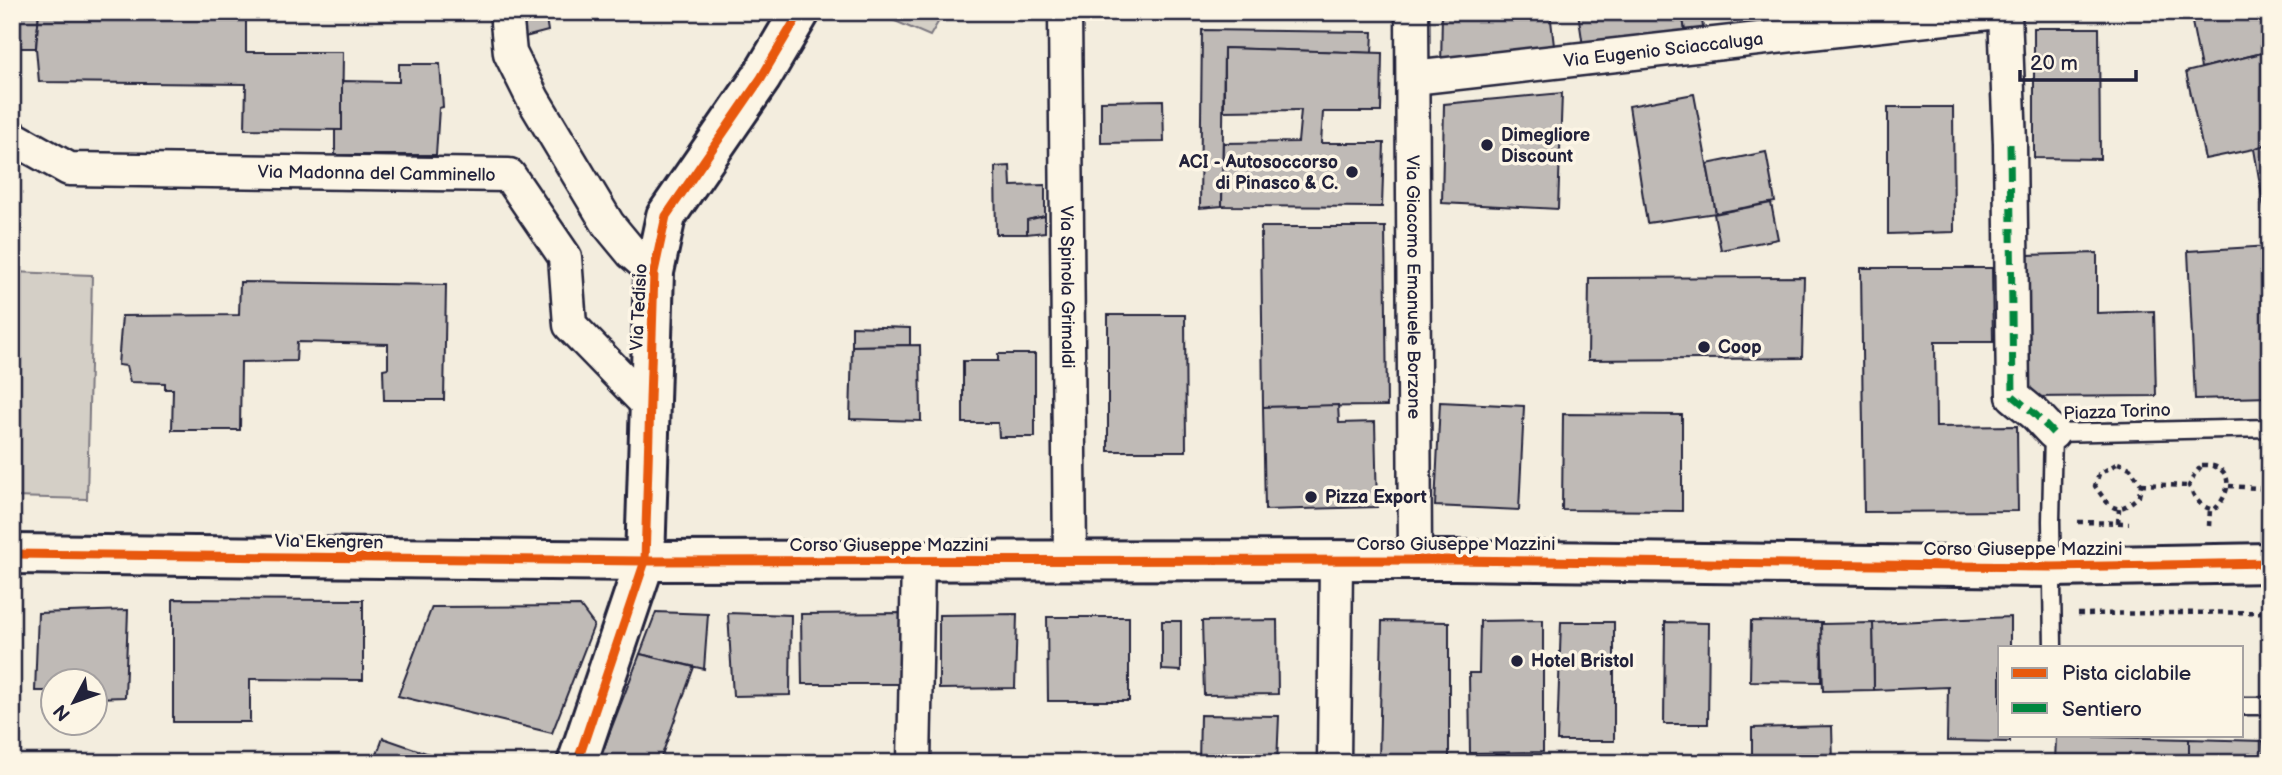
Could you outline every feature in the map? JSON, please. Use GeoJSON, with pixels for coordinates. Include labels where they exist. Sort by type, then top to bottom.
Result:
{"type":"FeatureCollection","features":[{"type":"Feature","properties":{"kind":"street"},"geometry":{"type":"LineString","coordinates":[[506,12],[510,54],[533,99],[608,224],[632,253],[654,272]]}},
{"type":"Feature","properties":{"kind":"street","name":"Via Tedisio"},"geometry":{"type":"LineString","coordinates":[[578,763],[645,561],[654,272],[666,216],[761,78],[800,12]]}},
{"type":"Feature","properties":{"kind":"street","name":"Via Spinola Grimaldi"},"geometry":{"type":"LineString","coordinates":[[1065,12],[1070,561]]}},
{"type":"Feature","properties":{"kind":"street","name":"Via Giacomo Emanuele Borzone"},"geometry":{"type":"LineString","coordinates":[[1412,12],[1415,559]]}},
{"type":"Feature","properties":{"kind":"street","name":"Via Eugenio Sciaccaluga"},"geometry":{"type":"LineString","coordinates":[[1413,78],[1998,12]]}},
{"type":"Feature","properties":{"kind":"street"},"geometry":{"type":"LineString","coordinates":[[2005,12],[2010,144],[2013,396],[2053,433]]}},
{"type":"Feature","properties":{"kind":"street","name":"Via Madonna del Camminello"},"geometry":{"type":"LineString","coordinates":[[12,137],[69,169],[509,175],[565,257],[570,325],[651,408]]}},
{"type":"Feature","properties":{"kind":"street","name":"Via Ekengren"},"geometry":{"type":"LineString","coordinates":[[12,554],[645,561]]}},
{"type":"Feature","properties":{"kind":"street","name":"Corso Giuseppe Mazzini"},"geometry":{"type":"LineString","coordinates":[[645,561],[1415,559],[2052,566],[2269,564]]}},
{"type":"Feature","properties":{"kind":"street"},"geometry":{"type":"LineString","coordinates":[[1334,763],[1336,560]]}},
{"type":"Feature","properties":{"kind":"street"},"geometry":{"type":"LineString","coordinates":[[914,763],[918,561]]}},
{"type":"Feature","properties":{"kind":"lane","name":"Piazza Torino"},"geometry":{"type":"LineString","coordinates":[[2053,646],[2053,433],[2270,428]]}},
{"type":"Feature","properties":{"kind":"lane"},"geometry":{"type":"LineString","coordinates":[[2244,706],[2270,706]]}},
{"type":"Feature","properties":{"kind":"path"},"geometry":{"type":"LineString","coordinates":[[2118,463],[2130,468],[2141,484],[2139,496],[2126,507],[2119,509],[2108,504],[2095,486],[2099,474],[2118,463]]}},
{"type":"Feature","properties":{"kind":"path"},"geometry":{"type":"LineString","coordinates":[[2202,465],[2214,465],[2224,472],[2229,486],[2225,500],[2214,510],[2196,500],[2189,486],[2202,465]]}},
{"type":"Feature","properties":{"kind":"path"},"geometry":{"type":"LineString","coordinates":[[2141,484],[2189,486]]}},
{"type":"Feature","properties":{"kind":"path"},"geometry":{"type":"LineString","coordinates":[[2229,486],[2270,489]]}},
{"type":"Feature","properties":{"kind":"path"},"geometry":{"type":"LineString","coordinates":[[2118,523],[2119,509]]}},
{"type":"Feature","properties":{"kind":"path"},"geometry":{"type":"LineString","coordinates":[[2209,526],[2210,509]]}},
{"type":"Feature","properties":{"kind":"path"},"geometry":{"type":"LineString","coordinates":[[2053,615],[2270,612]]}},
{"type":"Feature","properties":{"kind":"shaded area"},"geometry":{"type":"Polygon","coordinates":[[[874,12],[944,12],[930,36],[874,12]]]}},
{"type":"Feature","properties":{"kind":"shaded area"},"geometry":{"type":"Polygon","coordinates":[[[12,272],[92,275],[87,499],[12,497],[12,272]]]}},
{"type":"Feature","properties":{"kind":"building"},"geometry":{"type":"Polygon","coordinates":[[[12,12],[39,12],[36,48],[12,48],[12,12]]]}},
{"type":"Feature","properties":{"kind":"building"},"geometry":{"type":"Polygon","coordinates":[[[39,12],[246,12],[246,52],[343,52],[342,130],[245,129],[246,84],[39,82],[36,48],[39,12]]]}},
{"type":"Feature","properties":{"kind":"building"},"geometry":{"type":"Polygon","coordinates":[[[521,12],[545,12],[548,31],[525,37],[521,12]]]}},
{"type":"Feature","properties":{"kind":"building"},"geometry":{"type":"Polygon","coordinates":[[[1442,12],[1550,12],[1555,54],[1441,69],[1442,12]]]}},
{"type":"Feature","properties":{"kind":"building"},"geometry":{"type":"Polygon","coordinates":[[[1578,12],[1682,12],[1686,37],[1584,53],[1578,12]]]}},
{"type":"Feature","properties":{"kind":"building"},"geometry":{"type":"Polygon","coordinates":[[[1682,12],[1701,12],[1704,35],[1686,37],[1682,12]]]}},
{"type":"Feature","properties":{"kind":"building"},"geometry":{"type":"Polygon","coordinates":[[[2190,12],[2270,12],[2270,51],[2201,68],[2190,12]]]}},
{"type":"Feature","properties":{"kind":"building"},"geometry":{"type":"Polygon","coordinates":[[[2034,28],[2099,28],[2100,159],[2034,158],[2034,28]]]}},
{"type":"Feature","properties":{"kind":"building"},"geometry":{"type":"Polygon","coordinates":[[[1202,30],[1373,32],[1372,53],[1224,48],[1222,206],[1200,208],[1202,30]]]}},
{"type":"Feature","properties":{"kind":"building"},"geometry":{"type":"Polygon","coordinates":[[[1224,48],[1382,53],[1381,112],[1323,112],[1321,143],[1384,143],[1382,207],[1222,206],[1223,143],[1298,142],[1301,110],[1224,111],[1224,48]]]}},
{"type":"Feature","properties":{"kind":"building"},"geometry":{"type":"Polygon","coordinates":[[[2270,51],[2270,143],[2205,159],[2186,72],[2270,51]]]}},
{"type":"Feature","properties":{"kind":"building"},"geometry":{"type":"Polygon","coordinates":[[[399,64],[440,64],[443,107],[439,108],[436,155],[335,155],[335,130],[342,130],[342,81],[399,82],[399,64]]]}},
{"type":"Feature","properties":{"kind":"building"},"geometry":{"type":"Polygon","coordinates":[[[1562,93],[1558,209],[1442,203],[1444,104],[1562,93]]]}},
{"type":"Feature","properties":{"kind":"building"},"geometry":{"type":"Polygon","coordinates":[[[1694,94],[1716,213],[1647,223],[1629,106],[1694,94]]]}},
{"type":"Feature","properties":{"kind":"building"},"geometry":{"type":"Polygon","coordinates":[[[1163,100],[1164,142],[1101,143],[1101,101],[1163,100]]]}},
{"type":"Feature","properties":{"kind":"building"},"geometry":{"type":"Polygon","coordinates":[[[1888,107],[1953,107],[1954,232],[1888,234],[1888,107]]]}},
{"type":"Feature","properties":{"kind":"building"},"geometry":{"type":"Polygon","coordinates":[[[2270,143],[2270,213],[2265,214],[2254,149],[2270,143]]]}},
{"type":"Feature","properties":{"kind":"building"},"geometry":{"type":"Polygon","coordinates":[[[1766,152],[1775,202],[1716,213],[1707,164],[1766,152]]]}},
{"type":"Feature","properties":{"kind":"building"},"geometry":{"type":"Polygon","coordinates":[[[1010,166],[1011,186],[1045,185],[1045,216],[1027,220],[1027,234],[996,234],[995,167],[1010,166]]]}},
{"type":"Feature","properties":{"kind":"building"},"geometry":{"type":"Polygon","coordinates":[[[1771,203],[1778,239],[1721,250],[1714,214],[1771,203]]]}},
{"type":"Feature","properties":{"kind":"building"},"geometry":{"type":"Polygon","coordinates":[[[1045,216],[1045,232],[1027,234],[1027,220],[1045,216]]]}},
{"type":"Feature","properties":{"kind":"building"},"geometry":{"type":"Polygon","coordinates":[[[1261,227],[1385,227],[1387,406],[1263,407],[1261,227]]]}},
{"type":"Feature","properties":{"kind":"building"},"geometry":{"type":"Polygon","coordinates":[[[2270,246],[2270,397],[2195,399],[2188,251],[2270,246]]]}},
{"type":"Feature","properties":{"kind":"building"},"geometry":{"type":"Polygon","coordinates":[[[2097,253],[2097,313],[2154,311],[2156,396],[2027,397],[2027,255],[2097,253]]]}},
{"type":"Feature","properties":{"kind":"building"},"geometry":{"type":"Polygon","coordinates":[[[1861,268],[1992,268],[1993,342],[1935,342],[1936,427],[2017,426],[2018,511],[1864,512],[1861,268]]]}},
{"type":"Feature","properties":{"kind":"building"},"geometry":{"type":"Polygon","coordinates":[[[1804,277],[1802,358],[1588,360],[1589,278],[1804,277]]]}},
{"type":"Feature","properties":{"kind":"building"},"geometry":{"type":"Polygon","coordinates":[[[240,282],[446,285],[444,400],[384,400],[383,369],[388,368],[388,344],[297,342],[296,361],[241,362],[240,430],[172,430],[173,389],[165,389],[165,383],[130,382],[126,366],[118,365],[122,316],[239,315],[240,282]]]}},
{"type":"Feature","properties":{"kind":"building"},"geometry":{"type":"Polygon","coordinates":[[[1108,315],[1185,315],[1186,451],[1108,451],[1108,315]]]}},
{"type":"Feature","properties":{"kind":"building"},"geometry":{"type":"Polygon","coordinates":[[[852,326],[910,328],[910,345],[852,346],[852,326]]]}},
{"type":"Feature","properties":{"kind":"building"},"geometry":{"type":"Polygon","coordinates":[[[920,345],[921,421],[850,419],[852,346],[920,345]]]}},
{"type":"Feature","properties":{"kind":"building"},"geometry":{"type":"Polygon","coordinates":[[[998,354],[1035,354],[1035,437],[999,437],[998,423],[963,423],[963,361],[998,361],[998,354]]]}},
{"type":"Feature","properties":{"kind":"building"},"geometry":{"type":"Polygon","coordinates":[[[1440,402],[1524,406],[1519,510],[1435,506],[1440,402]]]}},
{"type":"Feature","properties":{"kind":"building"},"geometry":{"type":"Polygon","coordinates":[[[1338,405],[1339,423],[1375,422],[1377,507],[1265,510],[1263,407],[1338,405]]]}},
{"type":"Feature","properties":{"kind":"building"},"geometry":{"type":"Polygon","coordinates":[[[1563,414],[1682,415],[1682,511],[1562,510],[1563,414]]]}},
{"type":"Feature","properties":{"kind":"building"},"geometry":{"type":"Polygon","coordinates":[[[173,599],[363,600],[363,680],[250,679],[250,722],[173,722],[173,599]]]}},
{"type":"Feature","properties":{"kind":"building"},"geometry":{"type":"Polygon","coordinates":[[[580,606],[594,625],[552,733],[398,696],[432,607],[580,606]]]}},
{"type":"Feature","properties":{"kind":"building"},"geometry":{"type":"Polygon","coordinates":[[[128,610],[125,697],[108,698],[108,666],[38,666],[38,691],[35,691],[38,613],[128,610]]]}},
{"type":"Feature","properties":{"kind":"building"},"geometry":{"type":"Polygon","coordinates":[[[656,612],[708,614],[704,669],[640,654],[656,612]]]}},
{"type":"Feature","properties":{"kind":"building"},"geometry":{"type":"Polygon","coordinates":[[[728,613],[791,615],[790,695],[733,696],[728,613]]]}},
{"type":"Feature","properties":{"kind":"building"},"geometry":{"type":"Polygon","coordinates":[[[901,613],[902,684],[802,684],[801,614],[901,613]]]}},
{"type":"Feature","properties":{"kind":"building"},"geometry":{"type":"Polygon","coordinates":[[[1017,614],[1015,688],[939,689],[939,615],[1017,614]]]}},
{"type":"Feature","properties":{"kind":"building"},"geometry":{"type":"Polygon","coordinates":[[[1047,617],[1129,617],[1129,701],[1048,701],[1047,617]]]}},
{"type":"Feature","properties":{"kind":"building"},"geometry":{"type":"Polygon","coordinates":[[[2010,617],[2010,646],[1998,646],[1998,736],[2010,736],[2010,742],[1947,741],[1948,687],[1874,690],[1873,623],[2010,617]]]}},
{"type":"Feature","properties":{"kind":"building"},"geometry":{"type":"Polygon","coordinates":[[[1277,620],[1278,694],[1204,695],[1202,621],[1277,620]]]}},
{"type":"Feature","properties":{"kind":"building"},"geometry":{"type":"Polygon","coordinates":[[[1543,620],[1543,752],[1470,753],[1469,673],[1479,673],[1480,621],[1543,620]]]}},
{"type":"Feature","properties":{"kind":"building"},"geometry":{"type":"Polygon","coordinates":[[[1162,621],[1181,621],[1181,671],[1162,670],[1162,621]]]}},
{"type":"Feature","properties":{"kind":"building"},"geometry":{"type":"Polygon","coordinates":[[[1382,621],[1449,622],[1449,759],[1417,760],[1417,763],[1379,763],[1382,621]]]}},
{"type":"Feature","properties":{"kind":"building"},"geometry":{"type":"Polygon","coordinates":[[[1751,621],[1822,622],[1821,682],[1750,681],[1751,621]]]}},
{"type":"Feature","properties":{"kind":"building"},"geometry":{"type":"Polygon","coordinates":[[[1561,622],[1614,622],[1614,741],[1557,741],[1561,622]]]}},
{"type":"Feature","properties":{"kind":"building"},"geometry":{"type":"Polygon","coordinates":[[[1665,622],[1709,623],[1708,724],[1664,724],[1665,622]]]}},
{"type":"Feature","properties":{"kind":"building"},"geometry":{"type":"Polygon","coordinates":[[[1873,623],[1874,690],[1823,691],[1821,624],[1873,623]]]}},
{"type":"Feature","properties":{"kind":"building"},"geometry":{"type":"Polygon","coordinates":[[[640,654],[694,667],[659,763],[598,763],[640,654]]]}},
{"type":"Feature","properties":{"kind":"building"},"geometry":{"type":"Polygon","coordinates":[[[1200,715],[1279,716],[1277,763],[1199,763],[1200,715]]]}},
{"type":"Feature","properties":{"kind":"building"},"geometry":{"type":"Polygon","coordinates":[[[1832,726],[1833,763],[1752,763],[1752,728],[1832,726]]]}},
{"type":"Feature","properties":{"kind":"building"},"geometry":{"type":"Polygon","coordinates":[[[2056,736],[2189,739],[2189,763],[2055,763],[2056,736]]]}},
{"type":"Feature","properties":{"kind":"building"},"geometry":{"type":"Polygon","coordinates":[[[383,738],[455,763],[374,763],[383,738]]]}},
{"type":"Feature","properties":{"kind":"building"},"geometry":{"type":"Polygon","coordinates":[[[2189,739],[2263,741],[2266,763],[2189,763],[2189,739]]]}},
{"type":"Feature","properties":{"kind":"building"},"geometry":{"type":"Polygon","coordinates":[[[803,756],[897,761],[897,763],[802,763],[803,756]]]}},
{"type":"Feature","properties":{"kind":"building"},"geometry":{"type":"Polygon","coordinates":[[[1993,758],[1993,763],[1894,763],[1894,759],[1993,758]]]}},
{"type":"Feature","properties":{"kind":"marked path"},"geometry":{"type":"LineString","coordinates":[[2010,144],[2013,396],[2053,433]]}},
{"type":"Feature","properties":{"kind":"cycle path"},"geometry":{"type":"LineString","coordinates":[[577,763],[645,561],[654,272],[666,216],[761,78],[800,12]]}},
{"type":"Feature","properties":{"kind":"cycle path"},"geometry":{"type":"LineString","coordinates":[[12,554],[645,561],[1454,560],[2052,567],[2270,563]]}},
{"type":"Feature","properties":{"kind":"place","name":"Dimegliore Discount"},"geometry":{"type":"Point","coordinates":[1487,145]}},
{"type":"Feature","properties":{"kind":"place","name":"ACI - Autosoccorso di Pinasco & C."},"geometry":{"type":"Point","coordinates":[1352,172]}},
{"type":"Feature","properties":{"kind":"place","name":"Coop"},"geometry":{"type":"Point","coordinates":[1704,347]}},
{"type":"Feature","properties":{"kind":"place","name":"Pizza Export"},"geometry":{"type":"Point","coordinates":[1311,497]}},
{"type":"Feature","properties":{"kind":"place","name":"Hotel Bristol"},"geometry":{"type":"Point","coordinates":[1517,661]}}]}
